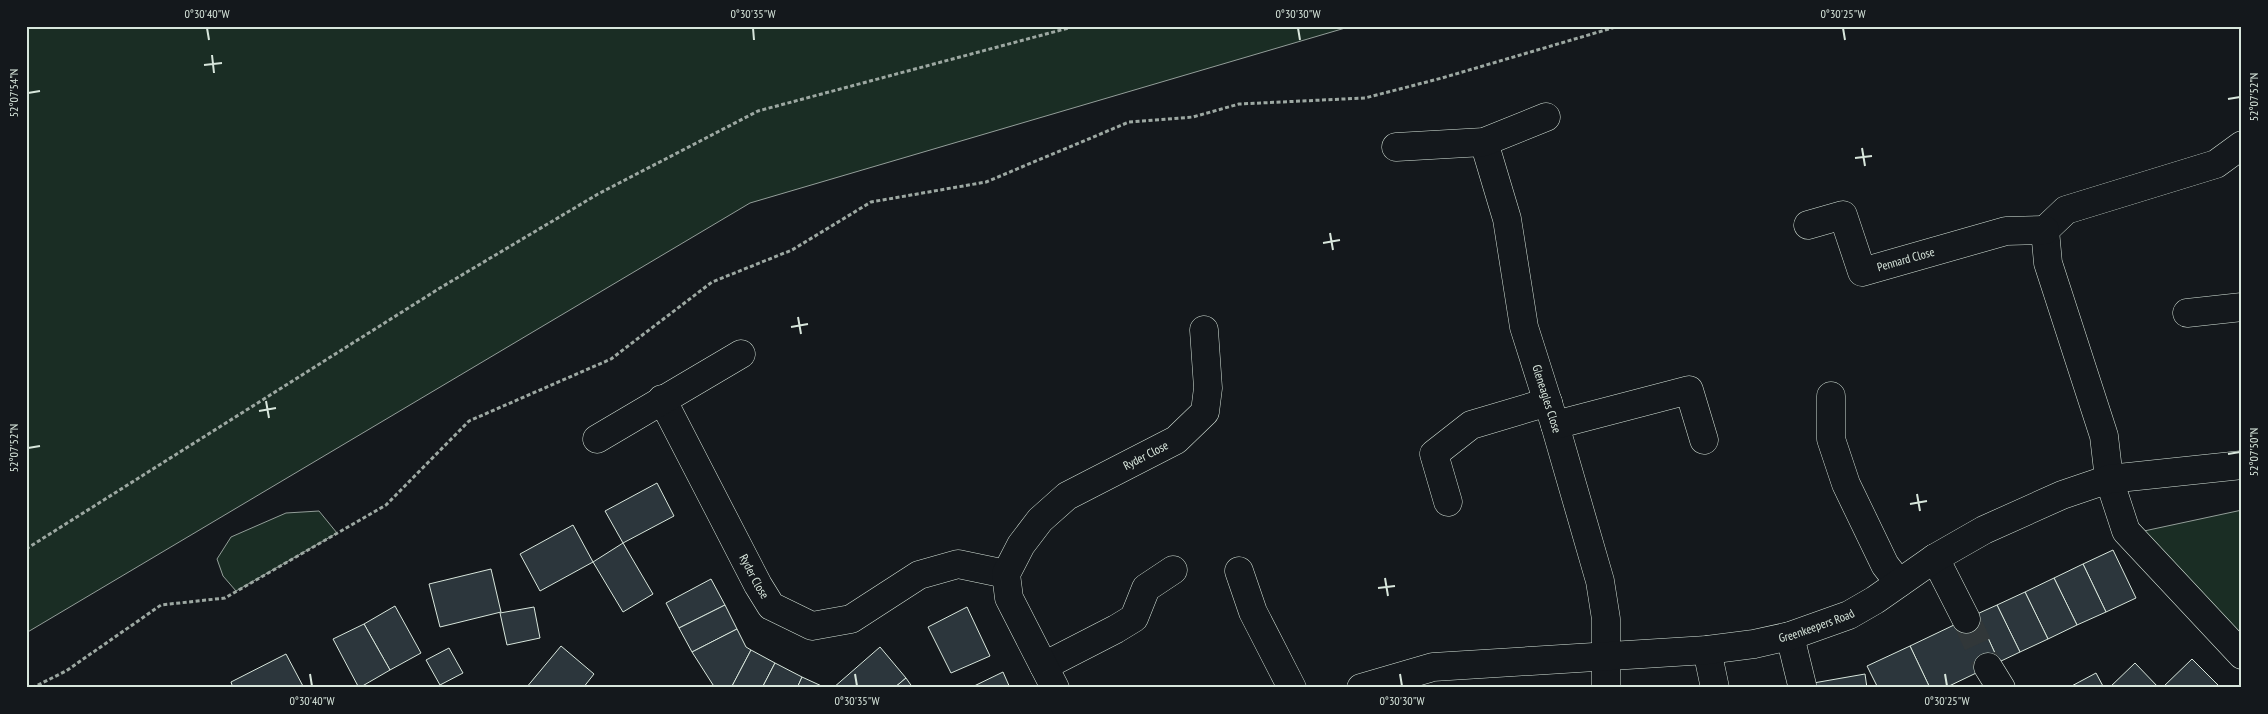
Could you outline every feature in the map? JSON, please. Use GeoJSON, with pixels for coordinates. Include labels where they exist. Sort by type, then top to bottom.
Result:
{"type":"FeatureCollection","features":[{"type":"Feature","properties":{"kind":"street"},"geometry":{"type":"LineString","coordinates":[[1396,148],[1484,142],[1546,117]]}},
{"type":"Feature","properties":{"kind":"street","name":"Gleneagles Close"},"geometry":{"type":"LineString","coordinates":[[1484,142],[1507,219],[1524,327],[1600,581],[1606,619],[1606,688]]}},
{"type":"Feature","properties":{"kind":"street"},"geometry":{"type":"LineString","coordinates":[[2242,145],[2216,164],[2066,210],[2045,230],[2048,263],[2104,436],[2109,479],[2126,531],[2242,655]]}},
{"type":"Feature","properties":{"kind":"street","name":"Pennard Close"},"geometry":{"type":"LineString","coordinates":[[1808,225],[1843,215],[1862,272],[2006,231],[2045,230]]}},
{"type":"Feature","properties":{"kind":"street"},"geometry":{"type":"LineString","coordinates":[[2187,313],[2242,307]]}},
{"type":"Feature","properties":{"kind":"street","name":"Ryder Close"},"geometry":{"type":"LineString","coordinates":[[662,399],[758,585],[771,606],[812,626],[851,619],[919,575],[958,564],[1006,574],[1021,545],[1040,520],[1067,496],[1176,440],[1205,412],[1208,388],[1204,330]]}},
{"type":"Feature","properties":{"kind":"street"},"geometry":{"type":"LineString","coordinates":[[597,439],[662,399],[742,354]]}},
{"type":"Feature","properties":{"kind":"street"},"geometry":{"type":"LineString","coordinates":[[1448,502],[1434,454],[1471,425],[1689,390],[1704,440]]}},
{"type":"Feature","properties":{"kind":"street"},"geometry":{"type":"LineString","coordinates":[[1831,396],[1831,439],[1846,484],[1885,565],[1899,583]]}},
{"type":"Feature","properties":{"kind":"street","name":"Greenkeepers Road"},"geometry":{"type":"LineString","coordinates":[[1361,688],[1433,667],[1707,650],[1754,644],[1790,636],[1849,615],[1875,600],[1935,558],[1993,526],[2062,495],[2109,479],[2242,464]]}},
{"type":"Feature","properties":{"kind":"street"},"geometry":{"type":"LineString","coordinates":[[1935,558],[1966,619]]}},
{"type":"Feature","properties":{"kind":"street"},"geometry":{"type":"LineString","coordinates":[[1006,574],[1010,598],[1049,677],[1134,618],[1146,588],[1173,570]]}},
{"type":"Feature","properties":{"kind":"street"},"geometry":{"type":"LineString","coordinates":[[1239,571],[1252,612],[1292,688]]}},
{"type":"Feature","properties":{"kind":"street"},"geometry":{"type":"LineString","coordinates":[[1790,636],[1802,685]]}},
{"type":"Feature","properties":{"kind":"street"},"geometry":{"type":"LineString","coordinates":[[1707,650],[1715,688]]}},
{"type":"Feature","properties":{"kind":"path"},"geometry":{"type":"LineString","coordinates":[[26,549],[440,288],[598,194],[758,111],[1076,26]]}},
{"type":"Feature","properties":{"kind":"path"},"geometry":{"type":"LineString","coordinates":[[32,688],[66,671],[161,605],[225,598],[386,505],[469,421],[611,358],[712,282],[792,250],[871,202],[986,182],[1129,122],[1193,117],[1238,104],[1365,98],[1442,78],[1619,26]]}},
{"type":"Feature","properties":{"kind":"green space"},"geometry":{"type":"Polygon","coordinates":[[[26,26],[1352,26],[750,203],[26,633],[26,26]]]}},
{"type":"Feature","properties":{"kind":"green space"},"geometry":{"type":"Polygon","coordinates":[[[2242,510],[2242,641],[2144,531],[2242,510]]]}},
{"type":"Feature","properties":{"kind":"green space"},"geometry":{"type":"Polygon","coordinates":[[[319,511],[337,533],[236,591],[223,576],[217,559],[231,537],[286,513],[319,511]]]}},
{"type":"Feature","properties":{"kind":"building"},"geometry":{"type":"Polygon","coordinates":[[[657,483],[674,516],[623,543],[605,511],[657,483]]]}},
{"type":"Feature","properties":{"kind":"building"},"geometry":{"type":"Polygon","coordinates":[[[573,525],[593,562],[540,591],[520,554],[573,525]]]}},
{"type":"Feature","properties":{"kind":"building"},"geometry":{"type":"Polygon","coordinates":[[[623,543],[653,594],[623,612],[593,562],[623,543]]]}},
{"type":"Feature","properties":{"kind":"building"},"geometry":{"type":"Polygon","coordinates":[[[2113,550],[2136,598],[2106,612],[2083,564],[2113,550]]]}},
{"type":"Feature","properties":{"kind":"building"},"geometry":{"type":"Polygon","coordinates":[[[2083,564],[2106,612],[2077,625],[2054,578],[2083,564]]]}},
{"type":"Feature","properties":{"kind":"building"},"geometry":{"type":"Polygon","coordinates":[[[491,569],[501,612],[440,627],[429,584],[491,569]]]}},
{"type":"Feature","properties":{"kind":"building"},"geometry":{"type":"Polygon","coordinates":[[[2054,578],[2077,625],[2048,639],[2025,592],[2054,578]]]}},
{"type":"Feature","properties":{"kind":"building"},"geometry":{"type":"Polygon","coordinates":[[[711,579],[725,605],[679,628],[666,603],[711,579]]]}},
{"type":"Feature","properties":{"kind":"building"},"geometry":{"type":"Polygon","coordinates":[[[2025,592],[2048,639],[2020,652],[1997,605],[2025,592]]]}},
{"type":"Feature","properties":{"kind":"building"},"geometry":{"type":"Polygon","coordinates":[[[725,605],[737,629],[692,652],[679,628],[725,605]]]}},
{"type":"Feature","properties":{"kind":"building"},"geometry":{"type":"Polygon","coordinates":[[[1997,605],[2020,652],[1999,662],[1977,614],[1997,605]]]}},
{"type":"Feature","properties":{"kind":"building"},"geometry":{"type":"Polygon","coordinates":[[[395,606],[421,653],[390,670],[364,624],[395,606]]]}},
{"type":"Feature","properties":{"kind":"building"},"geometry":{"type":"Polygon","coordinates":[[[534,607],[540,638],[507,645],[500,613],[534,607]]]}},
{"type":"Feature","properties":{"kind":"building"},"geometry":{"type":"Polygon","coordinates":[[[967,607],[990,656],[951,673],[928,627],[967,607]]]}},
{"type":"Feature","properties":{"kind":"building"},"geometry":{"type":"Polygon","coordinates":[[[1977,614],[1999,662],[1945,688],[1930,688],[1910,646],[1977,614]]]}},
{"type":"Feature","properties":{"kind":"building"},"geometry":{"type":"Polygon","coordinates":[[[364,624],[390,670],[359,688],[333,639],[364,624]]]}},
{"type":"Feature","properties":{"kind":"building"},"geometry":{"type":"Polygon","coordinates":[[[737,629],[746,647],[751,650],[731,688],[715,688],[692,652],[737,629]]]}},
{"type":"Feature","properties":{"kind":"building"},"geometry":{"type":"Polygon","coordinates":[[[561,646],[594,674],[583,688],[526,688],[561,646]]]}},
{"type":"Feature","properties":{"kind":"building"},"geometry":{"type":"Polygon","coordinates":[[[1910,646],[1930,688],[1878,688],[1867,666],[1910,646]]]}},
{"type":"Feature","properties":{"kind":"building"},"geometry":{"type":"Polygon","coordinates":[[[880,647],[906,678],[894,688],[833,688],[880,647]]]}},
{"type":"Feature","properties":{"kind":"building"},"geometry":{"type":"Polygon","coordinates":[[[449,648],[463,673],[440,685],[426,660],[449,648]]]}},
{"type":"Feature","properties":{"kind":"building"},"geometry":{"type":"Polygon","coordinates":[[[751,650],[775,663],[762,688],[731,688],[751,650]]]}},
{"type":"Feature","properties":{"kind":"building"},"geometry":{"type":"Polygon","coordinates":[[[286,654],[304,688],[233,688],[231,682],[286,654]]]}},
{"type":"Feature","properties":{"kind":"building"},"geometry":{"type":"Polygon","coordinates":[[[2192,659],[2221,688],[2162,688],[2192,659]]]}},
{"type":"Feature","properties":{"kind":"building"},"geometry":{"type":"Polygon","coordinates":[[[775,663],[802,677],[797,688],[762,688],[775,663]]]}},
{"type":"Feature","properties":{"kind":"building"},"geometry":{"type":"Polygon","coordinates":[[[2135,663],[2159,688],[2109,688],[2135,663]]]}},
{"type":"Feature","properties":{"kind":"building"},"geometry":{"type":"Polygon","coordinates":[[[1003,672],[1010,688],[970,688],[1003,672]]]}},
{"type":"Feature","properties":{"kind":"building"},"geometry":{"type":"Polygon","coordinates":[[[2096,673],[2104,688],[2068,688],[2096,673]]]}},
{"type":"Feature","properties":{"kind":"building"},"geometry":{"type":"Polygon","coordinates":[[[1865,674],[1867,688],[1790,688],[1802,685],[1865,674]]]}},
{"type":"Feature","properties":{"kind":"building"},"geometry":{"type":"Polygon","coordinates":[[[802,677],[826,688],[797,688],[802,677]]]}},
{"type":"Feature","properties":{"kind":"building"},"geometry":{"type":"Polygon","coordinates":[[[906,678],[913,688],[894,688],[906,678]]]}},
{"type":"Feature","properties":{"kind":"tunnel"},"geometry":{"type":"LineString","coordinates":[[1966,619],[1988,667]]}}]}
